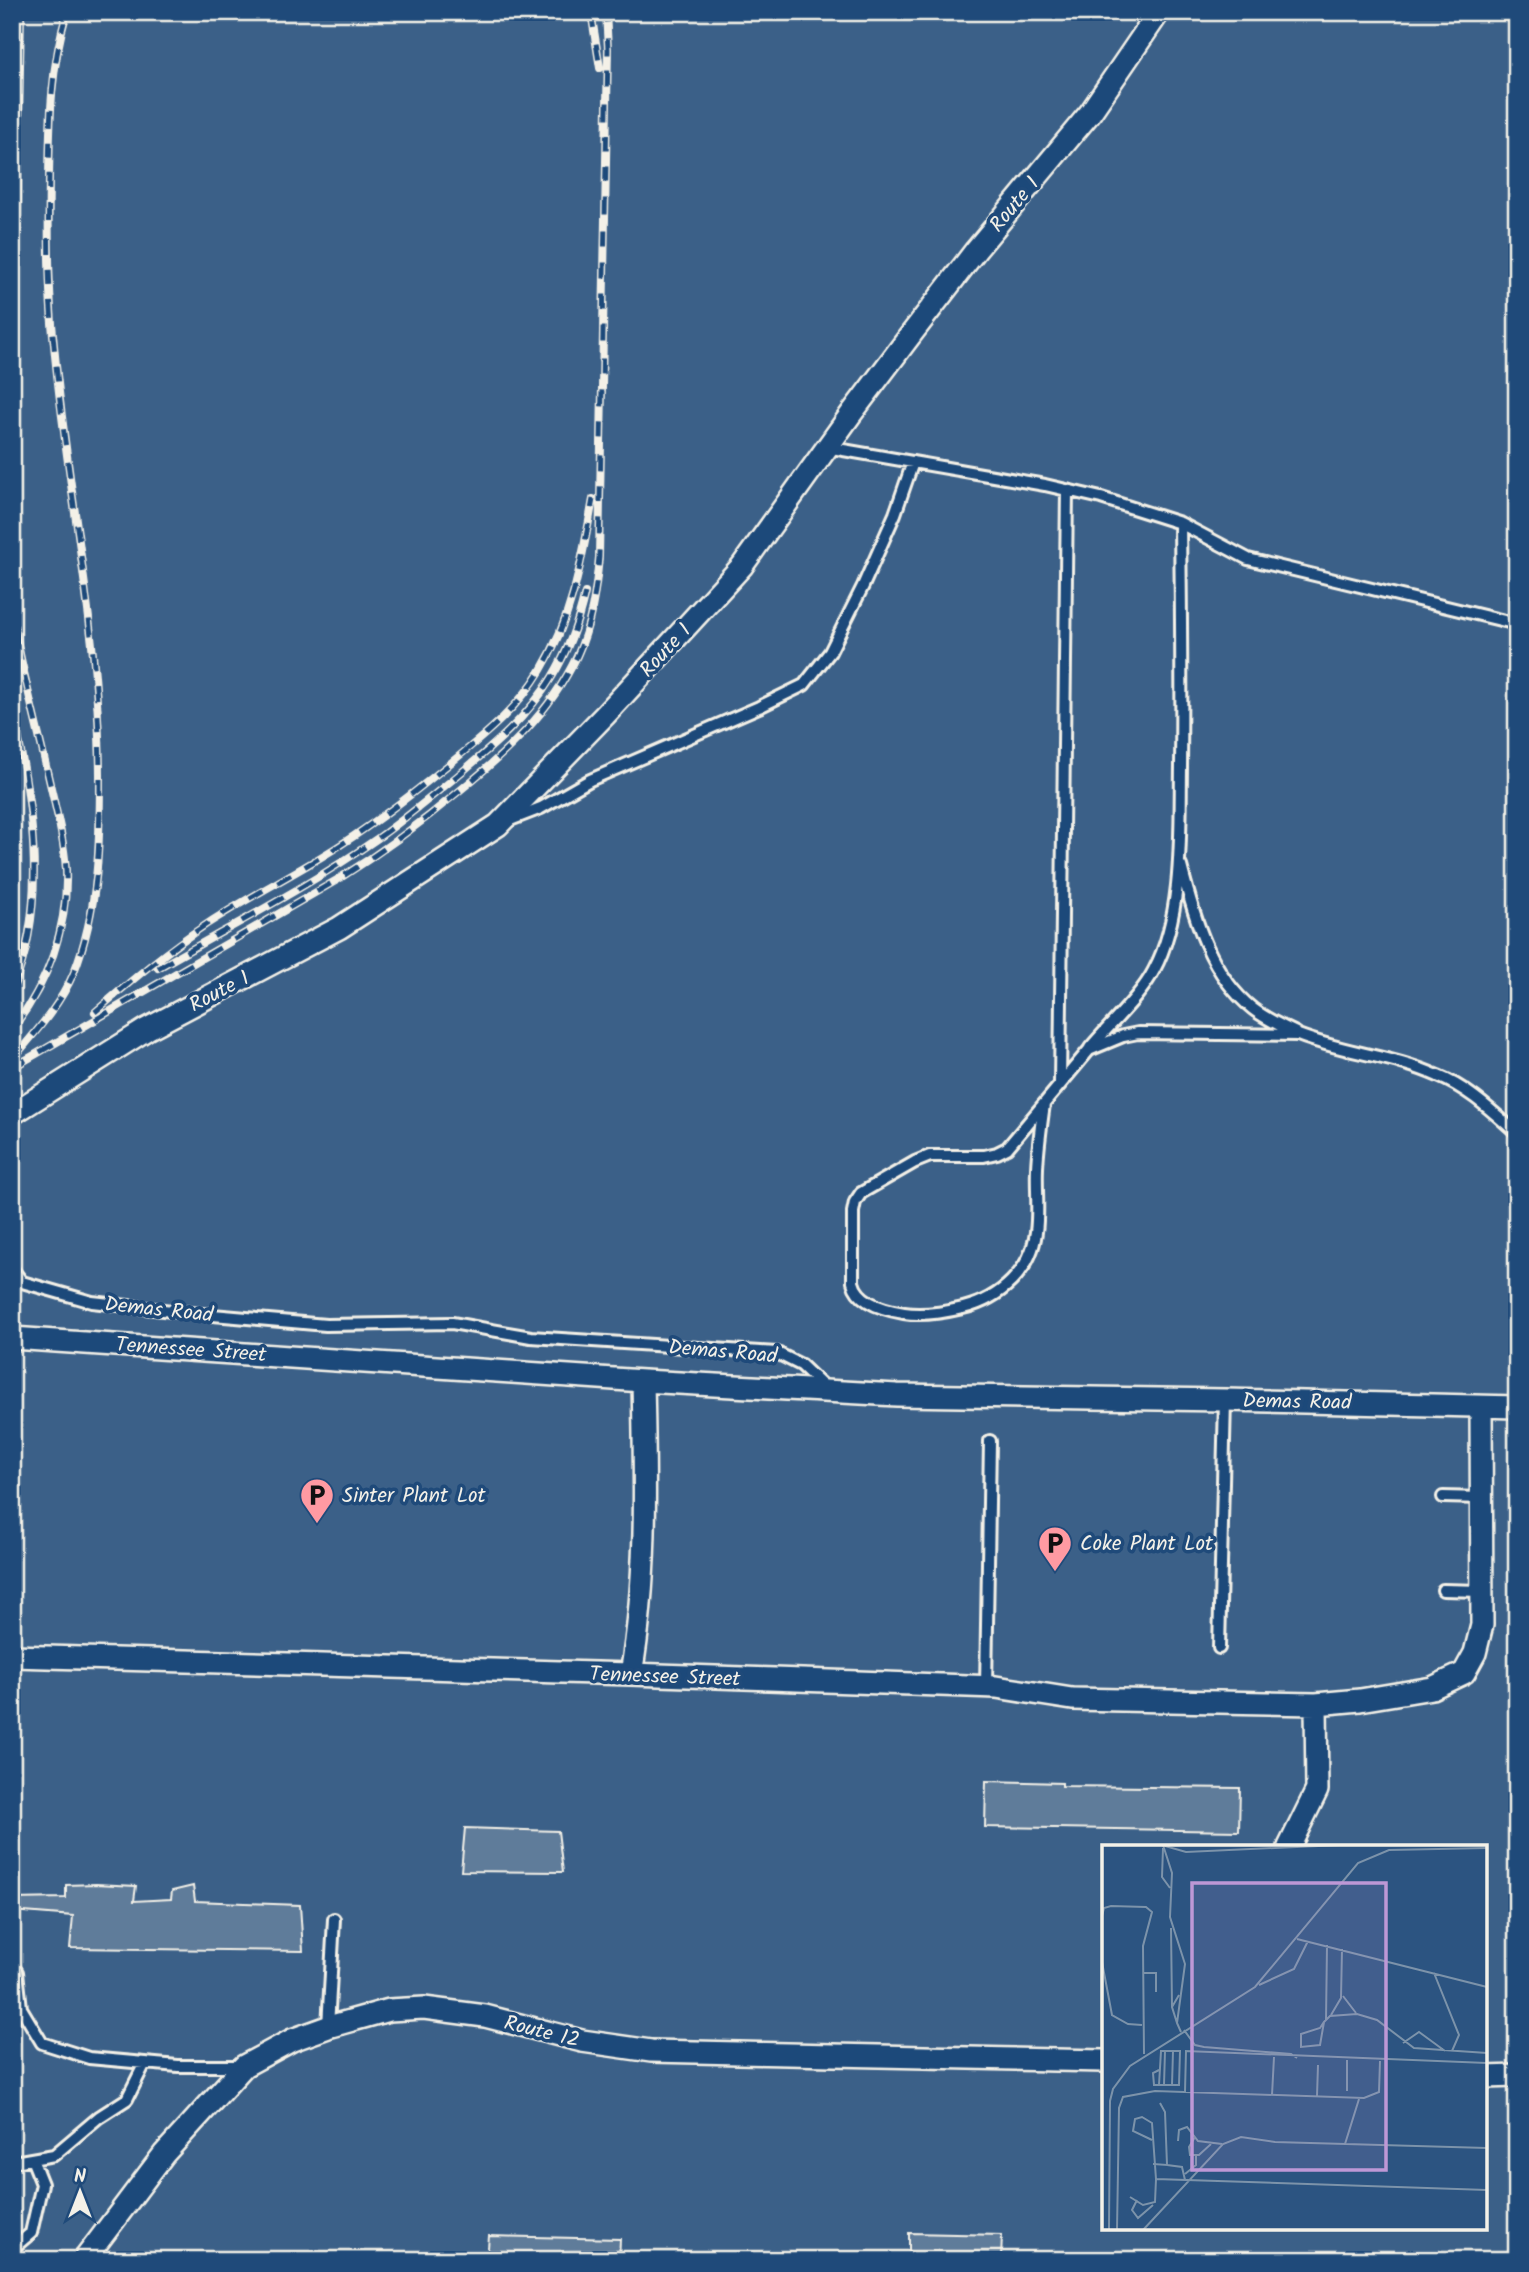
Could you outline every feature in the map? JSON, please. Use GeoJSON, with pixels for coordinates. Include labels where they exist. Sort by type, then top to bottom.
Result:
{"type":"FeatureCollection","features":[{"type":"Feature","properties":{"kind":"street","name":"Route 1"},"geometry":{"type":"LineString","coordinates":[[12,1114],[148,1029],[339,928],[498,825],[613,706],[741,566],[976,250],[1090,113],[1159,12]]}},
{"type":"Feature","properties":{"kind":"street","name":"Tennessee Street"},"geometry":{"type":"LineString","coordinates":[[12,1338],[830,1392]]}},
{"type":"Feature","properties":{"kind":"street"},"geometry":{"type":"LineString","coordinates":[[631,1674],[641,1609],[645,1536],[643,1381]]}},
{"type":"Feature","properties":{"kind":"street","name":"Demas Road"},"geometry":{"type":"LineString","coordinates":[[830,1392],[1517,1407]]}},
{"type":"Feature","properties":{"kind":"street","name":"Tennessee Street"},"geometry":{"type":"LineString","coordinates":[[12,1656],[986,1687],[1072,1699],[1316,1704],[1432,1688],[1464,1673],[1475,1653],[1482,1625],[1481,1406]]}},
{"type":"Feature","properties":{"kind":"street"},"geometry":{"type":"LineString","coordinates":[[1290,1845],[1317,1790],[1316,1704]]}},
{"type":"Feature","properties":{"kind":"street","name":"Route 12"},"geometry":{"type":"LineString","coordinates":[[84,2260],[164,2154],[244,2066],[292,2040],[328,2026],[388,2010],[424,2008],[485,2016],[582,2041],[641,2050],[1102,2061]]}},
{"type":"Feature","properties":{"kind":"street"},"geometry":{"type":"LineString","coordinates":[[1487,2077],[1517,2076]]}},
{"type":"Feature","properties":{"kind":"lane"},"geometry":{"type":"LineString","coordinates":[[827,447],[1067,490],[1144,510],[1180,523],[1231,551],[1278,568],[1517,624]]}},
{"type":"Feature","properties":{"kind":"lane"},"geometry":{"type":"LineString","coordinates":[[498,825],[541,807],[590,780],[804,685],[830,652],[863,586],[895,514],[914,462]]}},
{"type":"Feature","properties":{"kind":"lane"},"geometry":{"type":"LineString","coordinates":[[1060,1084],[1067,490]]}},
{"type":"Feature","properties":{"kind":"lane"},"geometry":{"type":"LineString","coordinates":[[1044,1104],[1037,1168],[1036,1234],[1031,1252],[1012,1282],[989,1299],[956,1310],[910,1314],[883,1308],[861,1297],[855,1291],[853,1282],[853,1212],[861,1193],[930,1156],[984,1156],[1007,1148],[1060,1084],[1142,989],[1154,970],[1167,934],[1180,859],[1180,523]]}},
{"type":"Feature","properties":{"kind":"lane"},"geometry":{"type":"LineString","coordinates":[[1180,859],[1198,925],[1218,966],[1229,984],[1254,1009],[1298,1035],[1323,1044],[1441,1076],[1490,1110],[1517,1133]]}},
{"type":"Feature","properties":{"kind":"lane"},"geometry":{"type":"LineString","coordinates":[[1089,1050],[1138,1033],[1298,1035]]}},
{"type":"Feature","properties":{"kind":"lane","name":"Demas Road"},"geometry":{"type":"LineString","coordinates":[[12,1269],[22,1282],[92,1302],[190,1313],[326,1325],[452,1323],[531,1337],[777,1353],[801,1365],[830,1392]]}},
{"type":"Feature","properties":{"kind":"lane"},"geometry":{"type":"LineString","coordinates":[[1219,1648],[1225,1400]]}},
{"type":"Feature","properties":{"kind":"lane"},"geometry":{"type":"LineString","coordinates":[[986,1687],[989,1441]]}},
{"type":"Feature","properties":{"kind":"lane"},"geometry":{"type":"LineString","coordinates":[[1443,1497],[1482,1498]]}},
{"type":"Feature","properties":{"kind":"lane"},"geometry":{"type":"LineString","coordinates":[[1443,1590],[1482,1591]]}},
{"type":"Feature","properties":{"kind":"lane"},"geometry":{"type":"LineString","coordinates":[[328,2026],[334,1919]]}},
{"type":"Feature","properties":{"kind":"lane"},"geometry":{"type":"LineString","coordinates":[[12,1966],[17,1972],[21,2008],[43,2043],[89,2058],[178,2066],[244,2066]]}},
{"type":"Feature","properties":{"kind":"lane"},"geometry":{"type":"LineString","coordinates":[[12,2018],[21,2008]]}},
{"type":"Feature","properties":{"kind":"lane"},"geometry":{"type":"LineString","coordinates":[[12,2160],[54,2155],[99,2117],[127,2099],[145,2063]]}},
{"type":"Feature","properties":{"kind":"lane"},"geometry":{"type":"LineString","coordinates":[[12,2249],[31,2233],[42,2184],[32,2159]]}},
{"type":"Feature","properties":{"kind":"shaded area"},"geometry":{"type":"Polygon","coordinates":[[[12,12],[1517,12],[1517,2260],[12,2260],[12,12]]]}},
{"type":"Feature","properties":{"kind":"building"},"geometry":{"type":"Polygon","coordinates":[[[986,1781],[1062,1783],[1062,1786],[1240,1788],[1239,1831],[985,1827],[986,1781]]]}},
{"type":"Feature","properties":{"kind":"building"},"geometry":{"type":"Polygon","coordinates":[[[465,1828],[558,1831],[563,1872],[461,1871],[465,1828]]]}},
{"type":"Feature","properties":{"kind":"building"},"geometry":{"type":"Polygon","coordinates":[[[66,1885],[136,1886],[134,1901],[171,1899],[172,1891],[193,1886],[195,1901],[300,1905],[303,1951],[70,1948],[73,1916],[12,1911],[12,1899],[66,1898],[66,1885]]]}},
{"type":"Feature","properties":{"kind":"building"},"geometry":{"type":"Polygon","coordinates":[[[909,2233],[1002,2235],[1001,2260],[909,2260],[909,2233]]]}},
{"type":"Feature","properties":{"kind":"building"},"geometry":{"type":"Polygon","coordinates":[[[489,2236],[620,2239],[619,2260],[487,2260],[489,2236]]]}},
{"type":"Feature","properties":{"kind":"railway"},"geometry":{"type":"LineString","coordinates":[[12,511],[21,12]]}},
{"type":"Feature","properties":{"kind":"railway"},"geometry":{"type":"LineString","coordinates":[[12,1060],[55,1007],[74,972],[89,924],[98,850],[100,775],[94,667],[60,399],[50,282],[51,115],[57,54],[67,12]]}},
{"type":"Feature","properties":{"kind":"railway"},"geometry":{"type":"LineString","coordinates":[[591,12],[600,68]]}},
{"type":"Feature","properties":{"kind":"railway"},"geometry":{"type":"LineString","coordinates":[[12,1068],[337,880],[384,849],[443,804],[510,747],[540,714],[566,677],[582,644],[589,620],[599,557],[608,49],[606,12]]}},
{"type":"Feature","properties":{"kind":"railway"},"geometry":{"type":"LineString","coordinates":[[95,1012],[192,934],[338,846],[389,811],[465,751],[512,708],[541,670],[561,629],[575,587],[593,499]]}},
{"type":"Feature","properties":{"kind":"railway"},"geometry":{"type":"LineString","coordinates":[[158,968],[297,890],[351,856],[408,816],[483,754],[521,718],[552,677],[572,636],[585,593]]}},
{"type":"Feature","properties":{"kind":"railway"},"geometry":{"type":"LineString","coordinates":[[12,613],[59,822],[66,870],[63,913],[53,954],[36,993],[12,1029]]}},
{"type":"Feature","properties":{"kind":"railway"},"geometry":{"type":"LineString","coordinates":[[12,707],[30,812],[34,886],[24,957],[12,990]]}},
{"type":"Feature","properties":{"kind":"place","name":"Sinter Plant Lot"},"geometry":{"type":"Point","coordinates":[317,1525]}},
{"type":"Feature","properties":{"kind":"place","name":"Coke Plant Lot"},"geometry":{"type":"Point","coordinates":[1055,1573]}}]}
